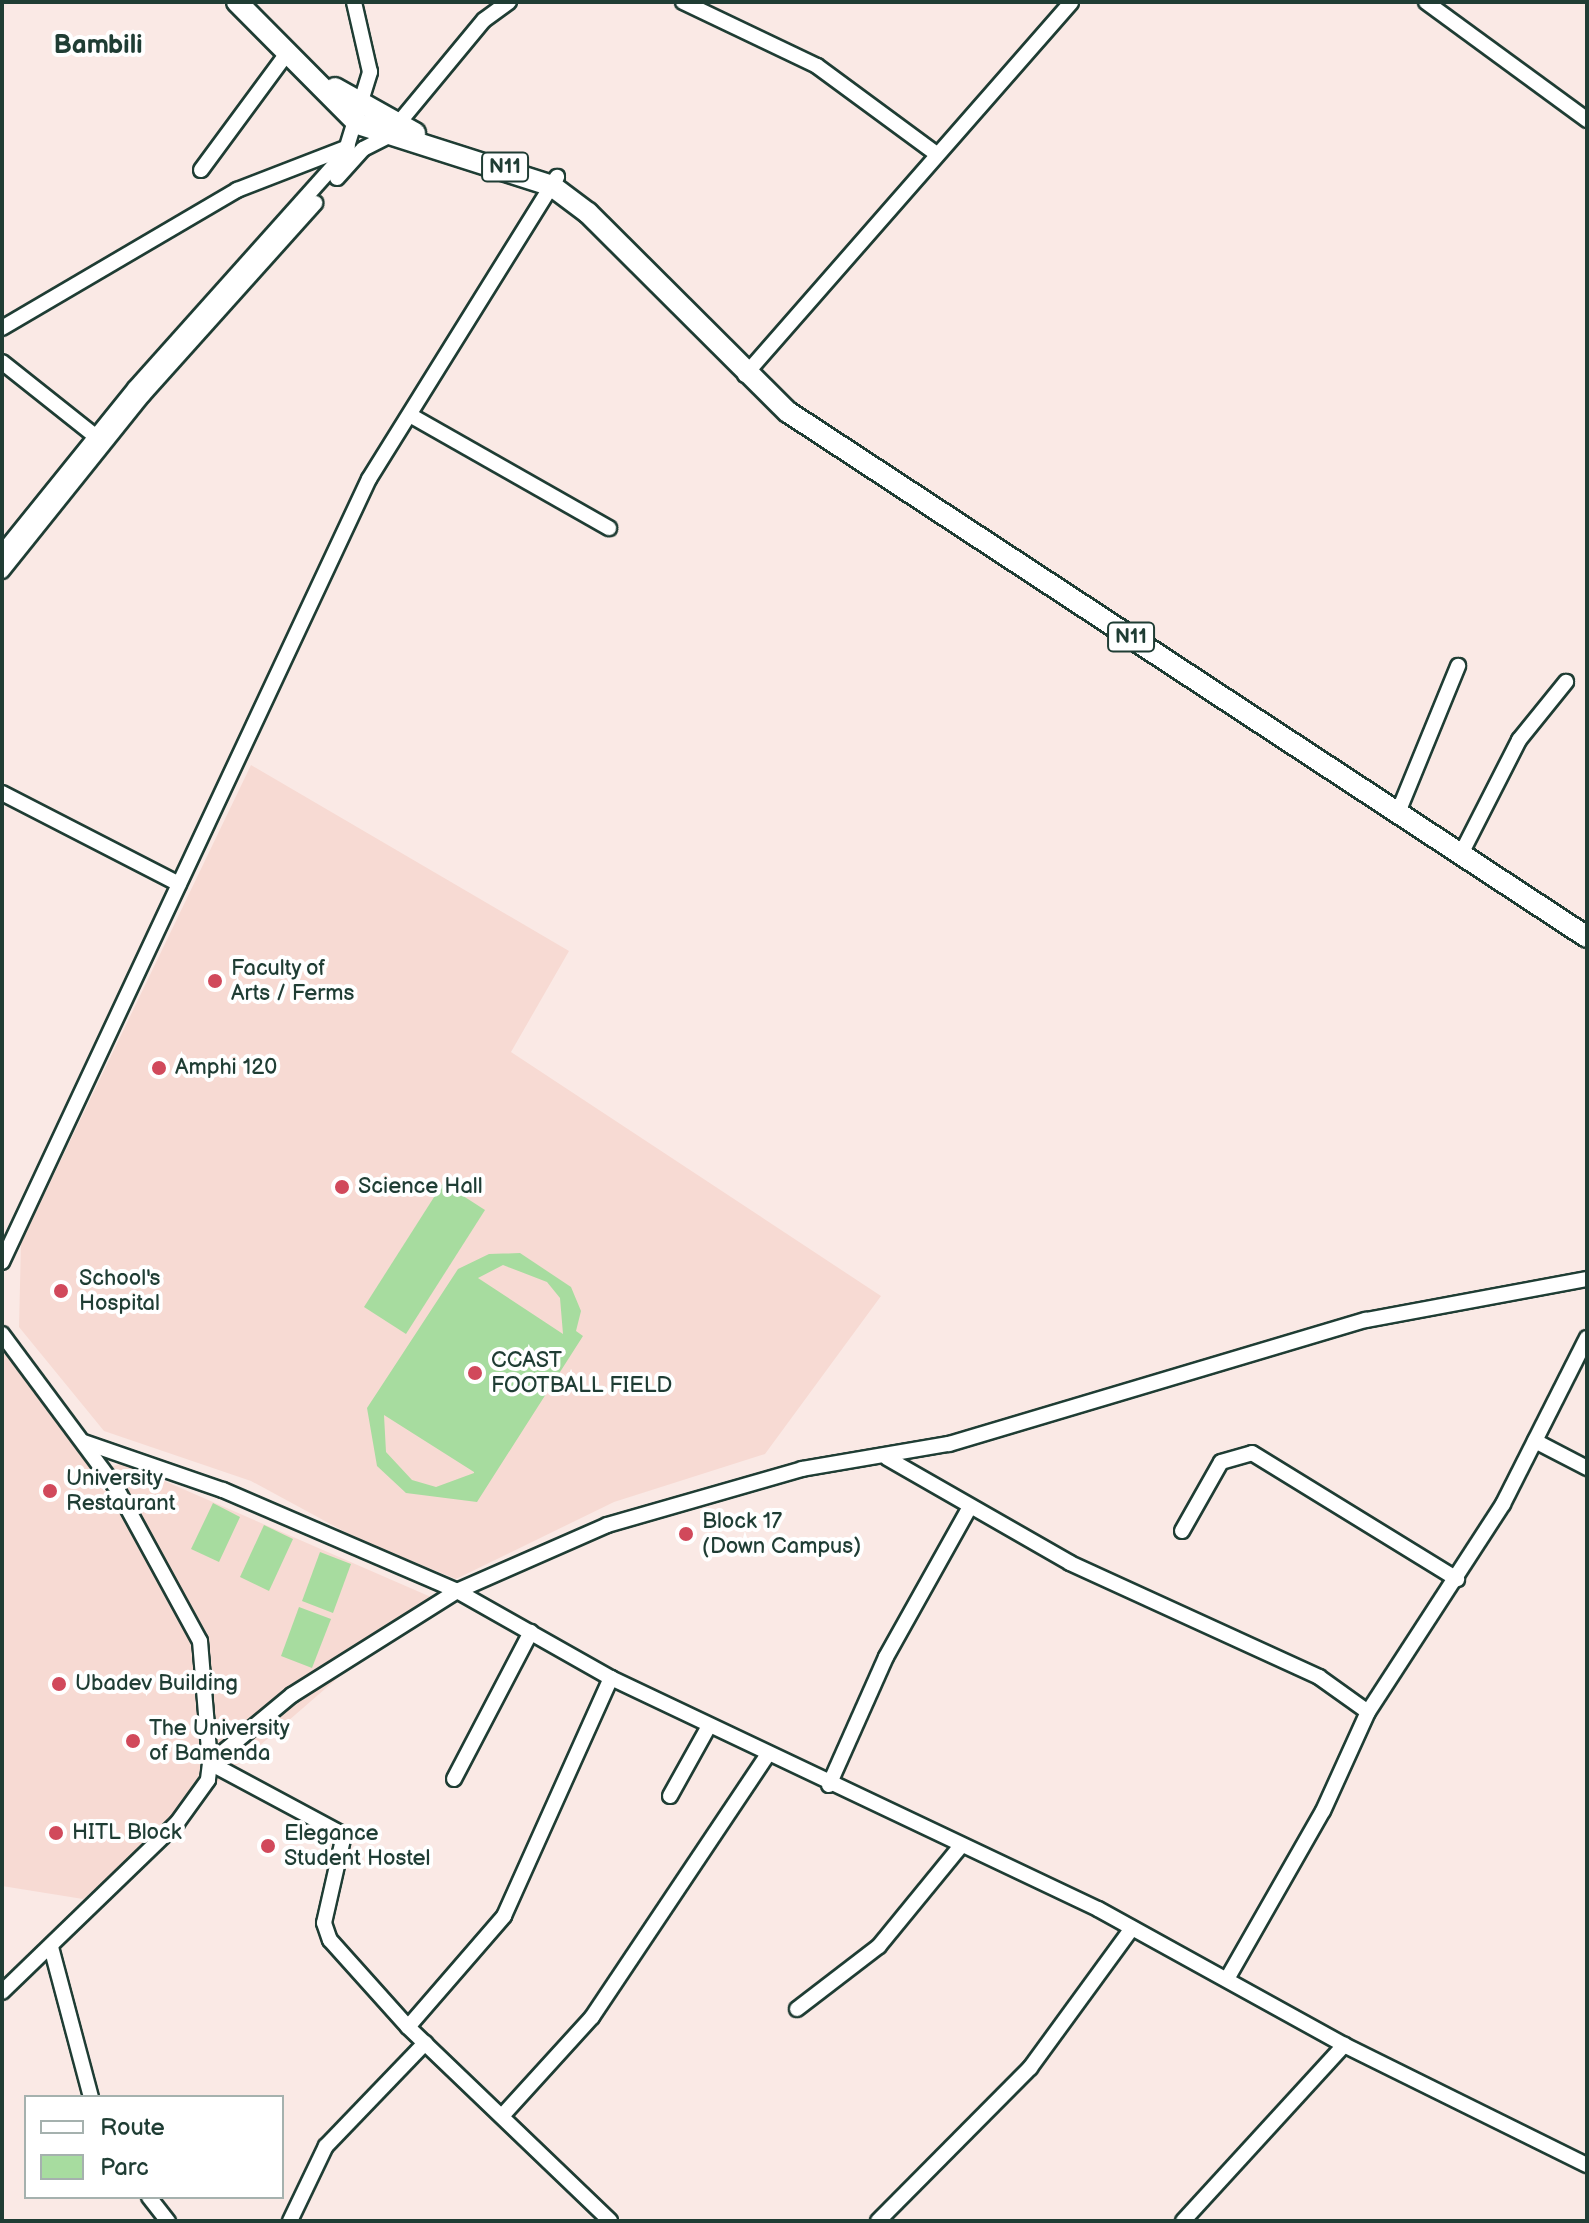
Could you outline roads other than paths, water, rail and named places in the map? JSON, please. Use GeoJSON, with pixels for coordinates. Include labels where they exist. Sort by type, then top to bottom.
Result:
{"type":"FeatureCollection","features":[{"type":"Feature","properties":{"kind":"highway","name":"N11"},"geometry":{"type":"LineString","coordinates":[[237,2],[358,114],[554,182],[745,375],[788,412],[1399,810],[1587,937]]}},
{"type":"Feature","properties":{"kind":"street"},"geometry":{"type":"LineString","coordinates":[[2,553],[95,436],[348,147],[369,60],[354,2]]}},
{"type":"Feature","properties":{"kind":"street"},"geometry":{"type":"LineString","coordinates":[[2,571],[143,395],[348,166],[395,128],[484,20],[509,2]]}},
{"type":"Feature","properties":{"kind":"street"},"geometry":{"type":"LineString","coordinates":[[683,2],[817,66],[935,153]]}},
{"type":"Feature","properties":{"kind":"street"},"geometry":{"type":"LineString","coordinates":[[745,375],[935,153],[1071,2]]}},
{"type":"Feature","properties":{"kind":"street"},"geometry":{"type":"LineString","coordinates":[[1426,2],[1587,120]]}},
{"type":"Feature","properties":{"kind":"street"},"geometry":{"type":"LineString","coordinates":[[201,170],[293,56]]}},
{"type":"Feature","properties":{"kind":"street"},"geometry":{"type":"LineString","coordinates":[[2,328],[212,203],[348,147]]}},
{"type":"Feature","properties":{"kind":"street"},"geometry":{"type":"LineString","coordinates":[[297,169],[316,187]]}},
{"type":"Feature","properties":{"kind":"street"},"geometry":{"type":"LineString","coordinates":[[2,1262],[369,479],[554,182]]}},
{"type":"Feature","properties":{"kind":"street"},"geometry":{"type":"LineString","coordinates":[[2,362],[95,436]]}},
{"type":"Feature","properties":{"kind":"street"},"geometry":{"type":"LineString","coordinates":[[410,415],[609,528]]}},
{"type":"Feature","properties":{"kind":"street"},"geometry":{"type":"LineString","coordinates":[[1399,810],[1458,666]]}},
{"type":"Feature","properties":{"kind":"street"},"geometry":{"type":"LineString","coordinates":[[1462,852],[1519,740],[1566,682]]}},
{"type":"Feature","properties":{"kind":"street"},"geometry":{"type":"LineString","coordinates":[[2,793],[179,884]]}},
{"type":"Feature","properties":{"kind":"street"},"geometry":{"type":"LineString","coordinates":[[210,1763],[292,1695],[457,1591],[637,1516],[802,1469],[887,1458],[1366,1320],[1587,1279]]}},
{"type":"Feature","properties":{"kind":"street"},"geometry":{"type":"LineString","coordinates":[[2,1334],[84,1442],[200,1641],[210,1763],[208,1780],[177,1823],[2,1992]]}},
{"type":"Feature","properties":{"kind":"street"},"geometry":{"type":"LineString","coordinates":[[1227,1979],[1323,1811],[1368,1712],[1457,1579],[1535,1441],[1587,1338]]}},
{"type":"Feature","properties":{"kind":"street"},"geometry":{"type":"LineString","coordinates":[[1535,1441],[1587,1468]]}},
{"type":"Feature","properties":{"kind":"street"},"geometry":{"type":"LineString","coordinates":[[84,1442],[223,1490],[457,1591],[611,1678],[1132,1928],[1344,2045],[1587,2165]]}},
{"type":"Feature","properties":{"kind":"street"},"geometry":{"type":"LineString","coordinates":[[1182,1531],[1221,1462],[1252,1453],[1457,1579]]}},
{"type":"Feature","properties":{"kind":"street"},"geometry":{"type":"LineString","coordinates":[[887,1458],[970,1507],[1153,1604],[1319,1677],[1368,1712]]}},
{"type":"Feature","properties":{"kind":"street"},"geometry":{"type":"LineString","coordinates":[[829,1785],[886,1657],[970,1507]]}},
{"type":"Feature","properties":{"kind":"street"},"geometry":{"type":"LineString","coordinates":[[454,1779],[531,1632]]}},
{"type":"Feature","properties":{"kind":"street"},"geometry":{"type":"LineString","coordinates":[[408,2027],[504,1916],[611,1678]]}},
{"type":"Feature","properties":{"kind":"street"},"geometry":{"type":"LineString","coordinates":[[670,1796],[709,1726]]}},
{"type":"Feature","properties":{"kind":"street"},"geometry":{"type":"LineString","coordinates":[[502,2116],[592,2017],[768,1754]]}},
{"type":"Feature","properties":{"kind":"street"},"geometry":{"type":"LineString","coordinates":[[210,1763],[344,1835],[324,1923],[330,1940],[408,2027],[610,2221]]}},
{"type":"Feature","properties":{"kind":"street"},"geometry":{"type":"LineString","coordinates":[[797,2009],[879,1946],[960,1847]]}},
{"type":"Feature","properties":{"kind":"street"},"geometry":{"type":"LineString","coordinates":[[878,2221],[1030,2068],[1132,1928]]}},
{"type":"Feature","properties":{"kind":"street"},"geometry":{"type":"LineString","coordinates":[[51,1947],[90,2095]]}},
{"type":"Feature","properties":{"kind":"street"},"geometry":{"type":"LineString","coordinates":[[290,2221],[326,2146],[425,2043]]}},
{"type":"Feature","properties":{"kind":"street"},"geometry":{"type":"LineString","coordinates":[[1183,2221],[1344,2045]]}},
{"type":"Feature","properties":{"kind":"street"},"geometry":{"type":"LineString","coordinates":[[151,2199],[168,2221]]}},
{"type":"Feature","properties":{"kind":"place","name":"Faculty of Arts / Ferms"},"geometry":{"type":"Point","coordinates":[215,981]}},
{"type":"Feature","properties":{"kind":"place","name":"Amphi 120"},"geometry":{"type":"Point","coordinates":[159,1068]}},
{"type":"Feature","properties":{"kind":"place","name":"Science Hall"},"geometry":{"type":"Point","coordinates":[342,1187]}},
{"type":"Feature","properties":{"kind":"place","name":"School's Hospital"},"geometry":{"type":"Point","coordinates":[61,1291]}},
{"type":"Feature","properties":{"kind":"place","name":"CCAST FOOTBALL FIELD"},"geometry":{"type":"Point","coordinates":[475,1373]}},
{"type":"Feature","properties":{"kind":"place","name":"University Restaurant"},"geometry":{"type":"Point","coordinates":[50,1491]}},
{"type":"Feature","properties":{"kind":"place","name":"Block 17 (Down Campus)"},"geometry":{"type":"Point","coordinates":[686,1534]}},
{"type":"Feature","properties":{"kind":"place","name":"Ubadev Building"},"geometry":{"type":"Point","coordinates":[59,1684]}},
{"type":"Feature","properties":{"kind":"place","name":"The University of Bamenda"},"geometry":{"type":"Point","coordinates":[133,1741]}},
{"type":"Feature","properties":{"kind":"place","name":"HITL Block"},"geometry":{"type":"Point","coordinates":[56,1833]}},
{"type":"Feature","properties":{"kind":"place","name":"Elegance Student Hostel"},"geometry":{"type":"Point","coordinates":[268,1846]}},
{"type":"Feature","properties":{"kind":"district","name":"Bambili"},"geometry":{"type":"Point","coordinates":[98,46]}}]}
